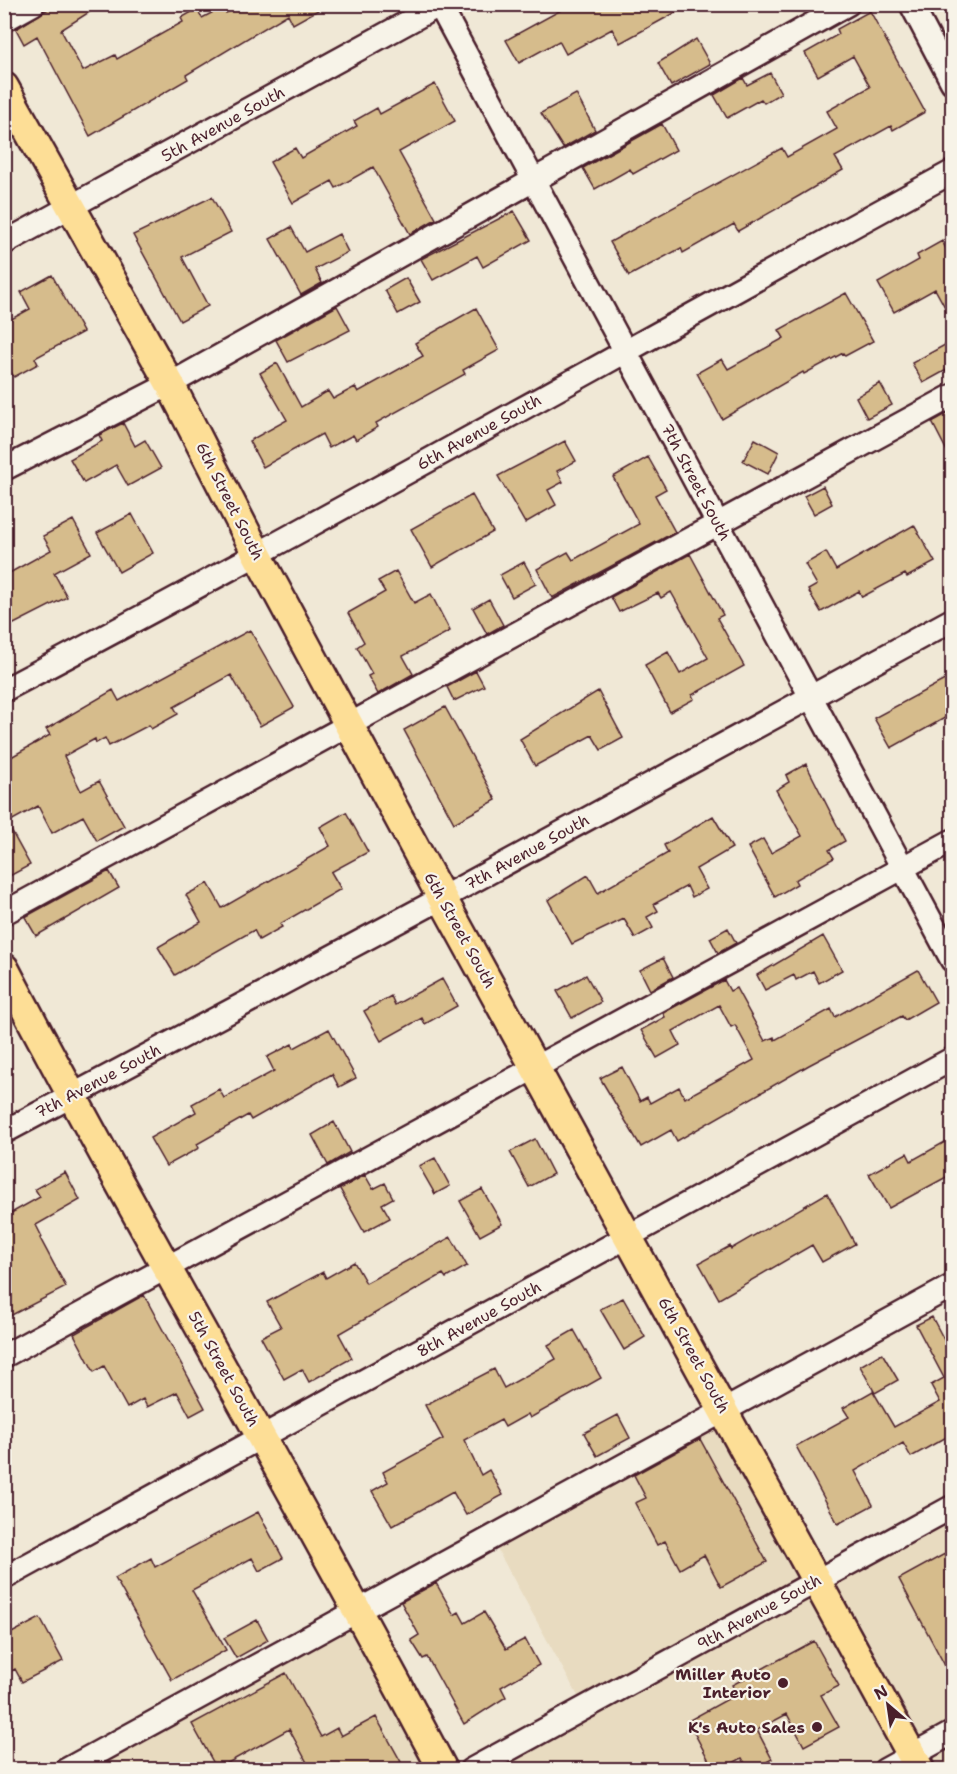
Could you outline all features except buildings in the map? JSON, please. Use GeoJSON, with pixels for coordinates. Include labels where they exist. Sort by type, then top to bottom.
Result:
{"type":"FeatureCollection","features":[{"type":"Feature","properties":{"kind":"main road","name":"6th Street South"},"geometry":{"type":"LineString","coordinates":[[4,87],[170,384],[258,556],[442,898],[630,1236],[916,1762]]}},
{"type":"Feature","properties":{"kind":"main road","name":"5th Street South"},"geometry":{"type":"LineString","coordinates":[[4,968],[71,1095],[359,1610],[443,1770]]}},
{"type":"Feature","properties":{"kind":"street"},"geometry":{"type":"LineString","coordinates":[[4,20],[33,4]]}},
{"type":"Feature","properties":{"kind":"street"},"geometry":{"type":"LineString","coordinates":[[4,469],[170,384],[848,4]]}},
{"type":"Feature","properties":{"kind":"street"},"geometry":{"type":"LineString","coordinates":[[911,4],[952,82]]}},
{"type":"Feature","properties":{"kind":"street","name":"7th Street South"},"geometry":{"type":"LineString","coordinates":[[440,5],[531,180],[625,350],[952,960]]}},
{"type":"Feature","properties":{"kind":"street","name":"5th Avenue South"},"geometry":{"type":"LineString","coordinates":[[4,243],[440,5]]}},
{"type":"Feature","properties":{"kind":"street","name":"6th Avenue South"},"geometry":{"type":"LineString","coordinates":[[4,690],[258,556],[625,350],[952,172]]}},
{"type":"Feature","properties":{"kind":"street"},"geometry":{"type":"LineString","coordinates":[[4,913],[952,396]]}},
{"type":"Feature","properties":{"kind":"street","name":"7th Avenue South"},"geometry":{"type":"LineString","coordinates":[[4,1132],[442,898],[952,620]]}},
{"type":"Feature","properties":{"kind":"street"},"geometry":{"type":"LineString","coordinates":[[4,1356],[537,1069],[952,841]]}},
{"type":"Feature","properties":{"kind":"street","name":"8th Avenue South"},"geometry":{"type":"LineString","coordinates":[[4,1578],[952,1059]]}},
{"type":"Feature","properties":{"kind":"street"},"geometry":{"type":"LineString","coordinates":[[66,1770],[952,1286]]}},
{"type":"Feature","properties":{"kind":"street","name":"9th Avenue South"},"geometry":{"type":"LineString","coordinates":[[471,1770],[952,1507]]}},
{"type":"Feature","properties":{"kind":"street"},"geometry":{"type":"LineString","coordinates":[[885,1770],[916,1762],[952,1733]]}},
{"type":"Feature","properties":{"kind":"shaded area"},"geometry":{"type":"Polygon","coordinates":[[[725,1411],[818,1580],[952,1507],[952,1769],[471,1770],[584,1707],[491,1538],[725,1411]]]}},
{"type":"Feature","properties":{"kind":"shaded area"},"geometry":{"type":"Polygon","coordinates":[[[359,1609],[451,1770],[67,1770],[359,1609]]]}},
{"type":"Feature","properties":{"kind":"place","name":"Miller Auto Interior"},"geometry":{"type":"Point","coordinates":[783,1683]}},
{"type":"Feature","properties":{"kind":"place","name":"K's Auto Sales"},"geometry":{"type":"Point","coordinates":[817,1727]}}]}
